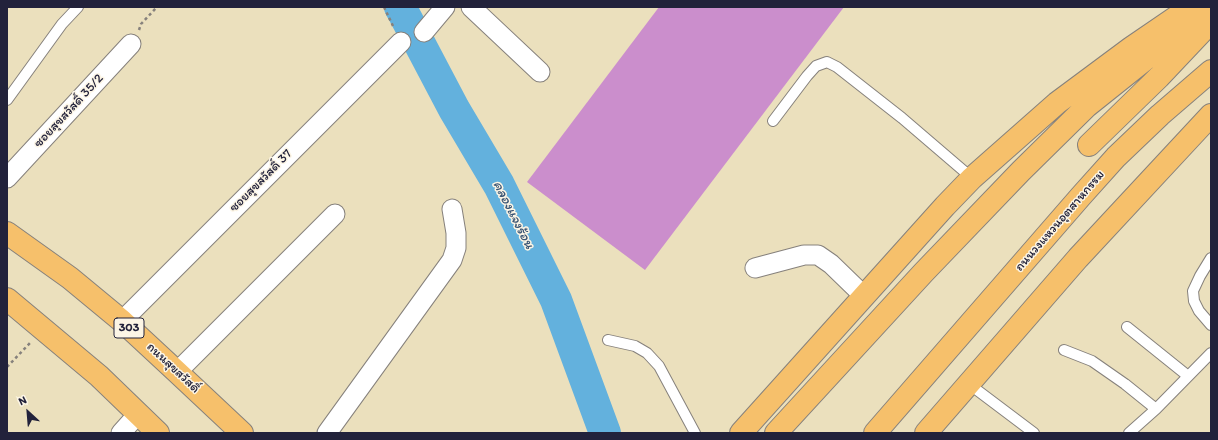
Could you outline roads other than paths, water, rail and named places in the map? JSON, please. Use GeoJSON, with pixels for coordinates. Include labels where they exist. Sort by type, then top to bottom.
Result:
{"type":"FeatureCollection","features":[{"type":"Feature","properties":{"kind":"main road"},"geometry":{"type":"LineString","coordinates":[[741,433],[945,206],[972,178],[1057,104],[1131,48],[1191,7]]}},
{"type":"Feature","properties":{"kind":"main road"},"geometry":{"type":"LineString","coordinates":[[776,433],[924,272],[1087,106],[1211,8]]}},
{"type":"Feature","properties":{"kind":"main road"},"geometry":{"type":"LineString","coordinates":[[1089,145],[1159,77],[1211,22]]}},
{"type":"Feature","properties":{"kind":"main road","name":"ถนนวงแหวนอุตสาหกรรม"},"geometry":{"type":"LineString","coordinates":[[875,433],[1116,157],[1160,115],[1211,71]]}},
{"type":"Feature","properties":{"kind":"main road"},"geometry":{"type":"LineString","coordinates":[[926,433],[1078,258],[1211,114]]}},
{"type":"Feature","properties":{"kind":"main road","name":"ถนนสุขสวัสดิ์"},"geometry":{"type":"LineString","coordinates":[[7,233],[70,278],[122,321],[242,433]]}},
{"type":"Feature","properties":{"kind":"main road"},"geometry":{"type":"LineString","coordinates":[[7,299],[99,376],[145,425]]}},
{"type":"Feature","properties":{"kind":"street"},"geometry":{"type":"LineString","coordinates":[[424,32],[445,7]]}},
{"type":"Feature","properties":{"kind":"street"},"geometry":{"type":"LineString","coordinates":[[471,7],[540,72]]}},
{"type":"Feature","properties":{"kind":"street","name":"ซอยสุขสวัสดิ์ 37"},"geometry":{"type":"LineString","coordinates":[[122,321],[401,42]]}},
{"type":"Feature","properties":{"kind":"street","name":"ซอยสุขสวัสดิ์ 35/2"},"geometry":{"type":"LineString","coordinates":[[7,178],[131,44]]}},
{"type":"Feature","properties":{"kind":"street"},"geometry":{"type":"LineString","coordinates":[[327,433],[452,260],[456,248],[456,234],[452,209]]}},
{"type":"Feature","properties":{"kind":"street"},"geometry":{"type":"LineString","coordinates":[[177,372],[335,214]]}},
{"type":"Feature","properties":{"kind":"street"},"geometry":{"type":"LineString","coordinates":[[755,268],[804,255],[818,255],[831,264],[864,296]]}},
{"type":"Feature","properties":{"kind":"street"},"geometry":{"type":"LineString","coordinates":[[121,433],[145,425]]}},
{"type":"Feature","properties":{"kind":"lane"},"geometry":{"type":"LineString","coordinates":[[7,100],[62,24],[78,7]]}},
{"type":"Feature","properties":{"kind":"lane"},"geometry":{"type":"LineString","coordinates":[[774,121],[806,76],[816,66],[827,62],[837,67],[902,118],[972,178]]}},
{"type":"Feature","properties":{"kind":"lane"},"geometry":{"type":"LineString","coordinates":[[1211,258],[1193,291],[1194,301],[1199,311],[1211,325]]}},
{"type":"Feature","properties":{"kind":"lane"},"geometry":{"type":"LineString","coordinates":[[1127,327],[1188,376]]}},
{"type":"Feature","properties":{"kind":"lane"},"geometry":{"type":"LineString","coordinates":[[608,340],[635,346],[647,353],[659,366],[695,433]]}},
{"type":"Feature","properties":{"kind":"lane"},"geometry":{"type":"LineString","coordinates":[[1064,350],[1092,361],[1156,409]]}},
{"type":"Feature","properties":{"kind":"lane"},"geometry":{"type":"LineString","coordinates":[[1129,433],[1156,409],[1211,353]]}},
{"type":"Feature","properties":{"kind":"lane"},"geometry":{"type":"LineString","coordinates":[[969,384],[1034,433]]}},
{"type":"Feature","properties":{"kind":"waterway","name":"คลองแจงร้อน"},"geometry":{"type":"LineString","coordinates":[[400,7],[454,109],[499,185],[556,300],[605,433]]}}]}
